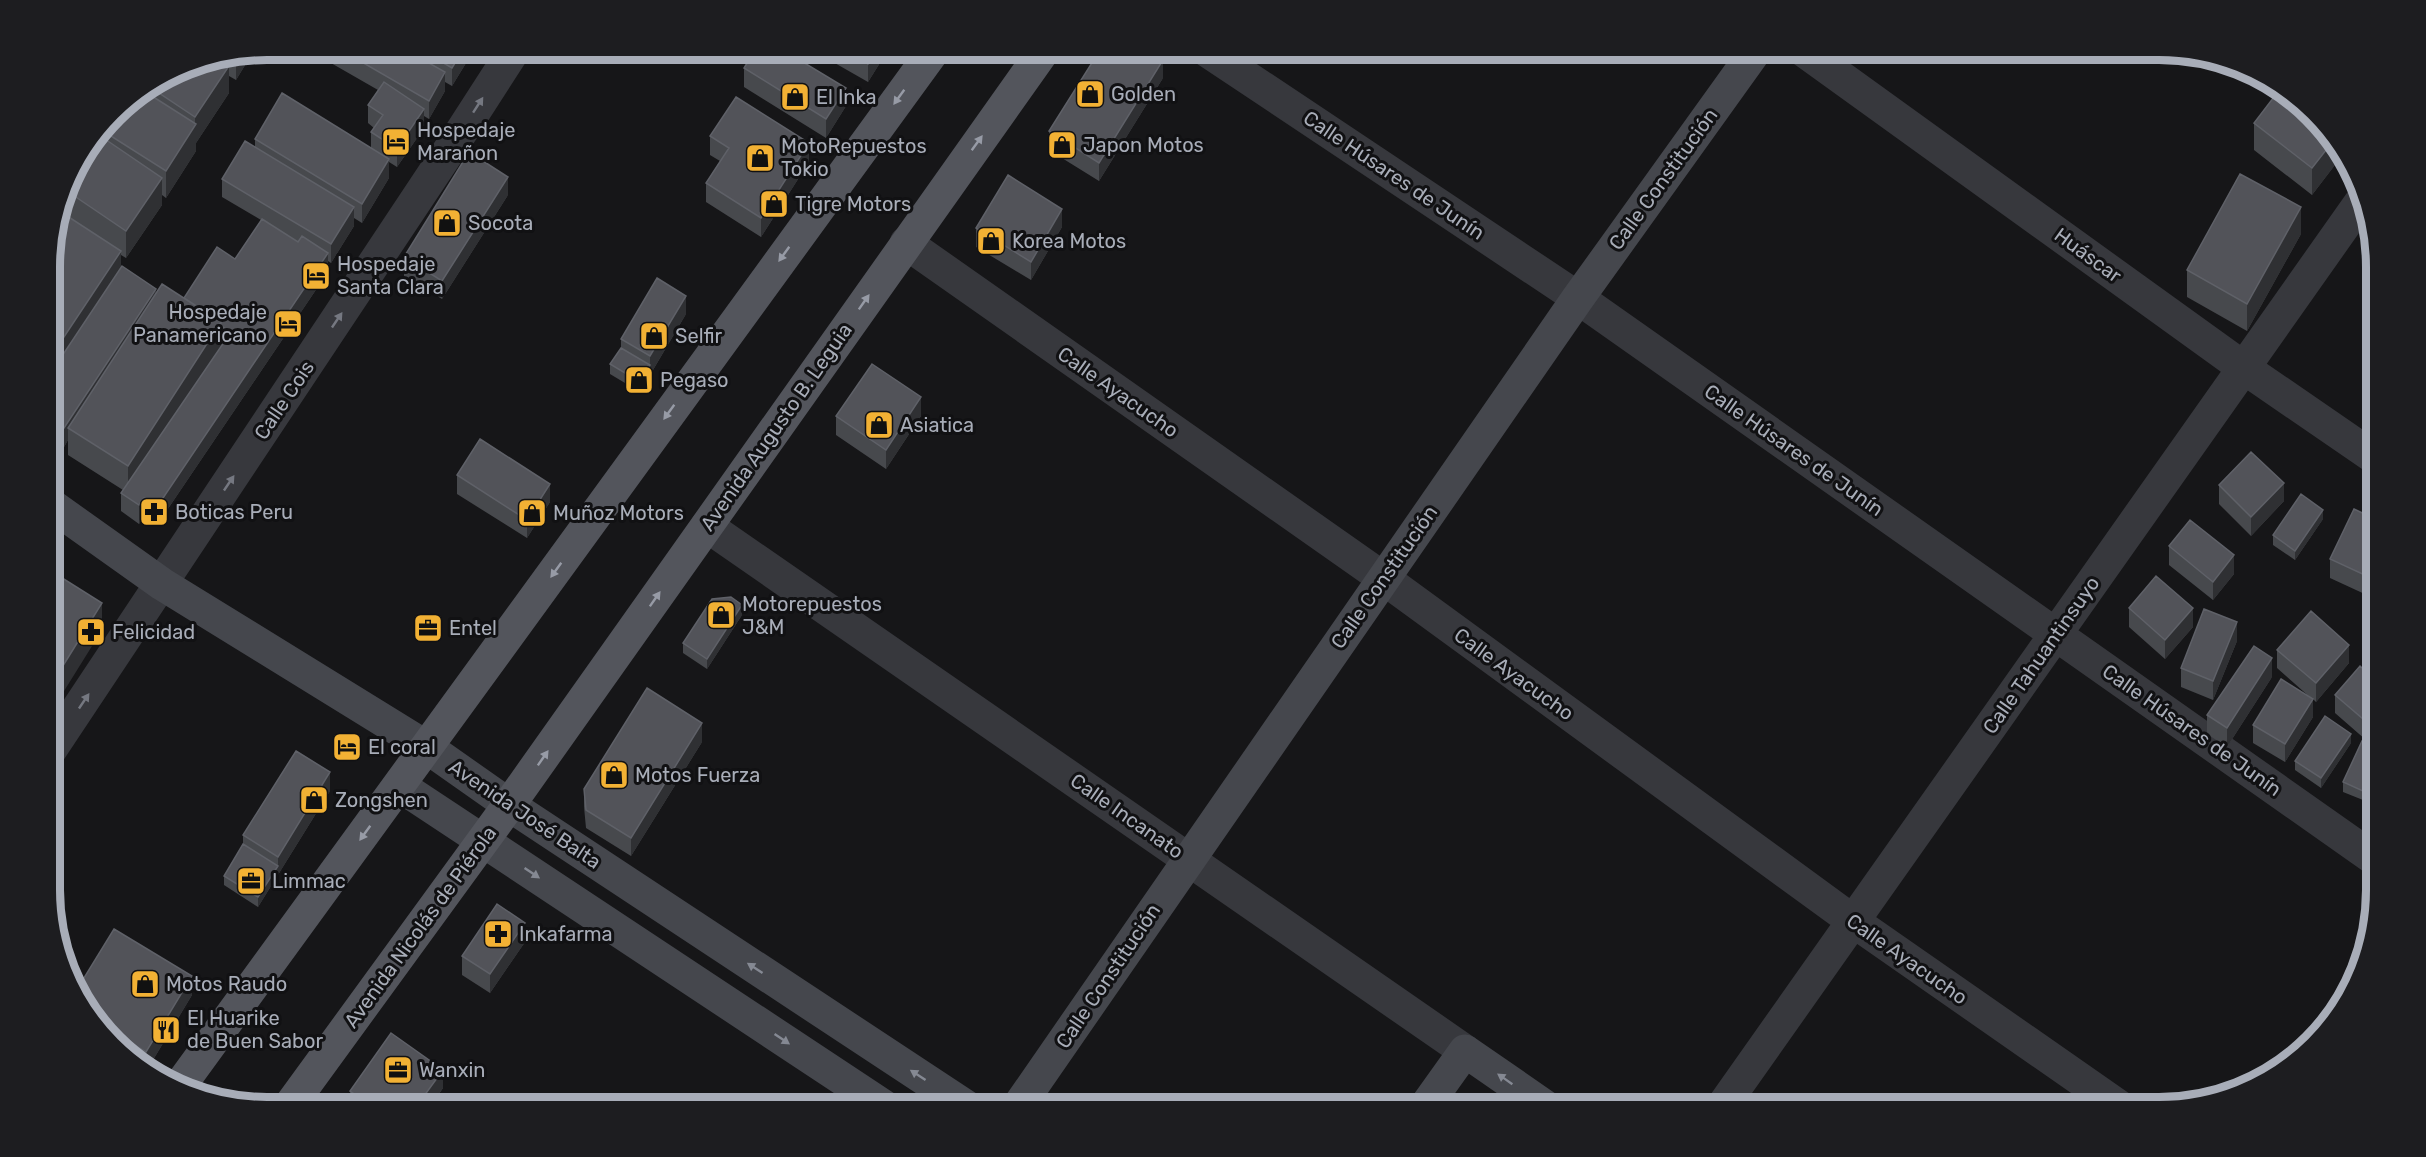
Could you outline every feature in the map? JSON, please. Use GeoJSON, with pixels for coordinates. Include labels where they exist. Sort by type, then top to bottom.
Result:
{"type":"FeatureCollection","features":[{"type":"Feature","properties":{"kind":"main road"},"geometry":{"type":"LineString","coordinates":[[185,1079],[927,60]]}},
{"type":"Feature","properties":{"kind":"main road","name":"Avenida Augusto B. Leguia"},"geometry":{"type":"LineString","coordinates":[[509,806],[1037,60]]}},
{"type":"Feature","properties":{"kind":"main road","name":"Avenida Nicolás de Piérola"},"geometry":{"type":"LineString","coordinates":[[296,1097],[509,806]]}},
{"type":"Feature","properties":{"kind":"street","name":"Calle Cois"},"geometry":{"type":"LineString","coordinates":[[60,736],[507,60]]}},
{"type":"Feature","properties":{"kind":"street","name":"Calle Húsares de Junín"},"geometry":{"type":"LineString","coordinates":[[1221,60],[1578,297],[2366,853]]}},
{"type":"Feature","properties":{"kind":"street","name":"Calle Constitución"},"geometry":{"type":"LineString","coordinates":[[1025,1097],[1578,297],[1748,60]]}},
{"type":"Feature","properties":{"kind":"street","name":"Huáscar"},"geometry":{"type":"LineString","coordinates":[[1817,60],[2244,368],[2366,452]]}},
{"type":"Feature","properties":{"kind":"street","name":"Calle Tahuantinsuyo"},"geometry":{"type":"LineString","coordinates":[[1729,1097],[2357,208]]}},
{"type":"Feature","properties":{"kind":"street","name":"Calle Ayacucho"},"geometry":{"type":"LineString","coordinates":[[906,243],[1383,579],[1853,921],[2106,1097]]}},
{"type":"Feature","properties":{"kind":"street","name":"Avenida José Balta"},"geometry":{"type":"LineString","coordinates":[[60,511],[162,584],[428,748],[509,806],[952,1097]]}},
{"type":"Feature","properties":{"kind":"street","name":"Calle Incanato"},"geometry":{"type":"LineString","coordinates":[[707,525],[1532,1097]]}},
{"type":"Feature","properties":{"kind":"street"},"geometry":{"type":"LineString","coordinates":[[400,786],[870,1097]]}},
{"type":"Feature","properties":{"kind":"street"},"geometry":{"type":"LineString","coordinates":[[1432,1097],[1465,1051]]}},
{"type":"Feature","properties":{"kind":"building"},"geometry":{"type":"Polygon","coordinates":[[[358,60],[424,60],[445,72],[429,101],[358,60]]]}},
{"type":"Feature","properties":{"kind":"building"},"geometry":{"type":"Polygon","coordinates":[[[438,60],[457,60],[452,68],[438,60]]]}},
{"type":"Feature","properties":{"kind":"building"},"geometry":{"type":"Polygon","coordinates":[[[749,60],[800,60],[846,88],[826,119],[744,68],[749,60]]]}},
{"type":"Feature","properties":{"kind":"building"},"geometry":{"type":"Polygon","coordinates":[[[1094,60],[1163,60],[1099,163],[1049,131],[1094,60]]]}},
{"type":"Feature","properties":{"kind":"building"},"geometry":{"type":"Polygon","coordinates":[[[226,64],[229,66],[195,117],[157,92],[188,76],[226,64]]]}},
{"type":"Feature","properties":{"kind":"building"},"geometry":{"type":"Polygon","coordinates":[[[384,82],[424,109],[397,149],[371,132],[383,115],[368,105],[384,82]]]}},
{"type":"Feature","properties":{"kind":"building"},"geometry":{"type":"Polygon","coordinates":[[[282,93],[389,159],[362,204],[255,139],[282,93]]]}},
{"type":"Feature","properties":{"kind":"building"},"geometry":{"type":"Polygon","coordinates":[[[151,96],[196,124],[166,171],[109,135],[131,111],[151,96]]]}},
{"type":"Feature","properties":{"kind":"building"},"geometry":{"type":"Polygon","coordinates":[[[2275,96],[2305,121],[2328,148],[2312,168],[2254,123],[2275,96]]]}},
{"type":"Feature","properties":{"kind":"building"},"geometry":{"type":"Polygon","coordinates":[[[736,97],[809,143],[761,218],[706,183],[729,148],[710,136],[736,97]]]}},
{"type":"Feature","properties":{"kind":"building"},"geometry":{"type":"Polygon","coordinates":[[[105,139],[162,178],[126,231],[73,195],[81,176],[105,139]]]}},
{"type":"Feature","properties":{"kind":"building"},"geometry":{"type":"Polygon","coordinates":[[[245,141],[354,207],[331,244],[222,179],[245,141]]]}},
{"type":"Feature","properties":{"kind":"building"},"geometry":{"type":"Polygon","coordinates":[[[469,152],[508,177],[442,281],[404,257],[469,152]]]}},
{"type":"Feature","properties":{"kind":"building"},"geometry":{"type":"Polygon","coordinates":[[[2240,174],[2301,207],[2247,304],[2187,270],[2240,174]]]}},
{"type":"Feature","properties":{"kind":"building"},"geometry":{"type":"Polygon","coordinates":[[[1008,175],[1062,209],[1031,262],[976,228],[1008,175]]]}},
{"type":"Feature","properties":{"kind":"building"},"geometry":{"type":"Polygon","coordinates":[[[67,216],[121,251],[60,343],[60,254],[67,216]]]}},
{"type":"Feature","properties":{"kind":"building"},"geometry":{"type":"Polygon","coordinates":[[[262,219],[298,242],[302,236],[328,253],[157,507],[144,498],[139,505],[121,493],[231,332],[221,326],[221,322],[184,298],[217,247],[235,259],[262,219]]]}},
{"type":"Feature","properties":{"kind":"building"},"geometry":{"type":"Polygon","coordinates":[[[122,266],[156,289],[64,428],[60,425],[60,359],[122,266]]]}},
{"type":"Feature","properties":{"kind":"building"},"geometry":{"type":"Polygon","coordinates":[[[657,278],[686,296],[650,356],[621,339],[657,278]]]}},
{"type":"Feature","properties":{"kind":"building"},"geometry":{"type":"Polygon","coordinates":[[[162,284],[221,322],[128,466],[68,428],[162,284]]]}},
{"type":"Feature","properties":{"kind":"building"},"geometry":{"type":"Polygon","coordinates":[[[621,348],[650,365],[640,382],[610,364],[621,348]]]}},
{"type":"Feature","properties":{"kind":"building","name":"Asiatica"},"geometry":{"type":"Polygon","coordinates":[[[872,364],[921,397],[886,450],[836,416],[872,364]]]}},
{"type":"Feature","properties":{"kind":"building"},"geometry":{"type":"Polygon","coordinates":[[[480,439],[550,484],[527,520],[457,475],[480,439]]]}},
{"type":"Feature","properties":{"kind":"building"},"geometry":{"type":"Polygon","coordinates":[[[2251,452],[2284,483],[2251,517],[2219,485],[2251,452]]]}},
{"type":"Feature","properties":{"kind":"building"},"geometry":{"type":"Polygon","coordinates":[[[2301,494],[2323,510],[2295,551],[2273,535],[2301,494]]]}},
{"type":"Feature","properties":{"kind":"building"},"geometry":{"type":"Polygon","coordinates":[[[2354,509],[2366,515],[2366,576],[2330,559],[2354,509]]]}},
{"type":"Feature","properties":{"kind":"building"},"geometry":{"type":"Polygon","coordinates":[[[2190,520],[2234,555],[2213,582],[2169,546],[2190,520]]]}},
{"type":"Feature","properties":{"kind":"building"},"geometry":{"type":"Polygon","coordinates":[[[2156,576],[2193,608],[2165,640],[2129,608],[2156,576]]]}},
{"type":"Feature","properties":{"kind":"building"},"geometry":{"type":"Polygon","coordinates":[[[60,577],[102,603],[60,671],[60,577]]]}},
{"type":"Feature","properties":{"kind":"building"},"geometry":{"type":"Polygon","coordinates":[[[731,597],[742,605],[707,659],[683,643],[712,599],[731,597]]]}},
{"type":"Feature","properties":{"kind":"building"},"geometry":{"type":"Polygon","coordinates":[[[2204,609],[2237,622],[2213,681],[2181,668],[2204,609]]]}},
{"type":"Feature","properties":{"kind":"building"},"geometry":{"type":"Polygon","coordinates":[[[2311,611],[2349,645],[2316,683],[2277,650],[2311,611]]]}},
{"type":"Feature","properties":{"kind":"building"},"geometry":{"type":"Polygon","coordinates":[[[2254,646],[2272,658],[2227,728],[2207,715],[2254,646]]]}},
{"type":"Feature","properties":{"kind":"building"},"geometry":{"type":"Polygon","coordinates":[[[2360,666],[2366,672],[2366,721],[2335,695],[2360,666]]]}},
{"type":"Feature","properties":{"kind":"building"},"geometry":{"type":"Polygon","coordinates":[[[2281,679],[2313,699],[2285,744],[2253,725],[2281,679]]]}},
{"type":"Feature","properties":{"kind":"building"},"geometry":{"type":"Polygon","coordinates":[[[647,688],[702,723],[631,838],[586,810],[584,789],[647,688]]]}},
{"type":"Feature","properties":{"kind":"building"},"geometry":{"type":"Polygon","coordinates":[[[2325,716],[2351,734],[2321,778],[2295,761],[2325,716]]]}},
{"type":"Feature","properties":{"kind":"building"},"geometry":{"type":"Polygon","coordinates":[[[2362,741],[2366,743],[2366,785],[2363,791],[2343,782],[2362,741]]]}},
{"type":"Feature","properties":{"kind":"building"},"geometry":{"type":"Polygon","coordinates":[[[296,751],[330,772],[278,857],[243,835],[296,751]]]}},
{"type":"Feature","properties":{"kind":"building","name":"Limmac"},"geometry":{"type":"Polygon","coordinates":[[[243,844],[278,866],[258,897],[224,876],[243,844]]]}},
{"type":"Feature","properties":{"kind":"building"},"geometry":{"type":"Polygon","coordinates":[[[497,904],[525,923],[490,974],[462,956],[497,904]]]}},
{"type":"Feature","properties":{"kind":"building"},"geometry":{"type":"Polygon","coordinates":[[[114,929],[192,976],[146,1052],[121,1036],[103,1016],[82,981],[114,929]]]}},
{"type":"Feature","properties":{"kind":"building"},"geometry":{"type":"Polygon","coordinates":[[[391,1033],[443,1070],[423,1097],[359,1097],[350,1091],[391,1033]]]}},
{"type":"Feature","properties":{"kind":"place","name":"Golden"},"geometry":{"type":"Point","coordinates":[1090,94]}},
{"type":"Feature","properties":{"kind":"place","name":"El Inka"},"geometry":{"type":"Point","coordinates":[795,97]}},
{"type":"Feature","properties":{"kind":"place","name":"Hospedaje Marañon"},"geometry":{"type":"Point","coordinates":[396,142]}},
{"type":"Feature","properties":{"kind":"place","name":"Japon Motos"},"geometry":{"type":"Point","coordinates":[1062,145]}},
{"type":"Feature","properties":{"kind":"place","name":"MotoRepuestos Tokio"},"geometry":{"type":"Point","coordinates":[760,158]}},
{"type":"Feature","properties":{"kind":"place","name":"Tigre Motors"},"geometry":{"type":"Point","coordinates":[774,204]}},
{"type":"Feature","properties":{"kind":"place","name":"Socota"},"geometry":{"type":"Point","coordinates":[447,223]}},
{"type":"Feature","properties":{"kind":"place","name":"Korea Motos"},"geometry":{"type":"Point","coordinates":[991,241]}},
{"type":"Feature","properties":{"kind":"place","name":"Hospedaje Santa Clara"},"geometry":{"type":"Point","coordinates":[316,276]}},
{"type":"Feature","properties":{"kind":"place","name":"Hospedaje Panamericano"},"geometry":{"type":"Point","coordinates":[288,324]}},
{"type":"Feature","properties":{"kind":"place","name":"Selfir"},"geometry":{"type":"Point","coordinates":[654,336]}},
{"type":"Feature","properties":{"kind":"place","name":"Pegaso"},"geometry":{"type":"Point","coordinates":[639,380]}},
{"type":"Feature","properties":{"kind":"place","name":"Asiatica"},"geometry":{"type":"Point","coordinates":[879,425]}},
{"type":"Feature","properties":{"kind":"place","name":"Boticas Peru"},"geometry":{"type":"Point","coordinates":[154,512]}},
{"type":"Feature","properties":{"kind":"place","name":"Muñoz Motors"},"geometry":{"type":"Point","coordinates":[532,513]}},
{"type":"Feature","properties":{"kind":"place","name":"Motorepuestos J&M"},"geometry":{"type":"Point","coordinates":[721,615]}},
{"type":"Feature","properties":{"kind":"place","name":"Entel"},"geometry":{"type":"Point","coordinates":[428,628]}},
{"type":"Feature","properties":{"kind":"place","name":"Felicidad"},"geometry":{"type":"Point","coordinates":[91,632]}},
{"type":"Feature","properties":{"kind":"place","name":"El coral"},"geometry":{"type":"Point","coordinates":[347,747]}},
{"type":"Feature","properties":{"kind":"place","name":"Motos Fuerza"},"geometry":{"type":"Point","coordinates":[614,775]}},
{"type":"Feature","properties":{"kind":"place","name":"Zongshen"},"geometry":{"type":"Point","coordinates":[314,800]}},
{"type":"Feature","properties":{"kind":"place","name":"Limmac"},"geometry":{"type":"Point","coordinates":[251,881]}},
{"type":"Feature","properties":{"kind":"place","name":"Inkafarma"},"geometry":{"type":"Point","coordinates":[498,934]}},
{"type":"Feature","properties":{"kind":"place","name":"Motos Raudo"},"geometry":{"type":"Point","coordinates":[145,984]}},
{"type":"Feature","properties":{"kind":"place","name":"El Huarike de Buen Sabor"},"geometry":{"type":"Point","coordinates":[166,1030]}},
{"type":"Feature","properties":{"kind":"place","name":"Wanxin"},"geometry":{"type":"Point","coordinates":[398,1070]}}]}
